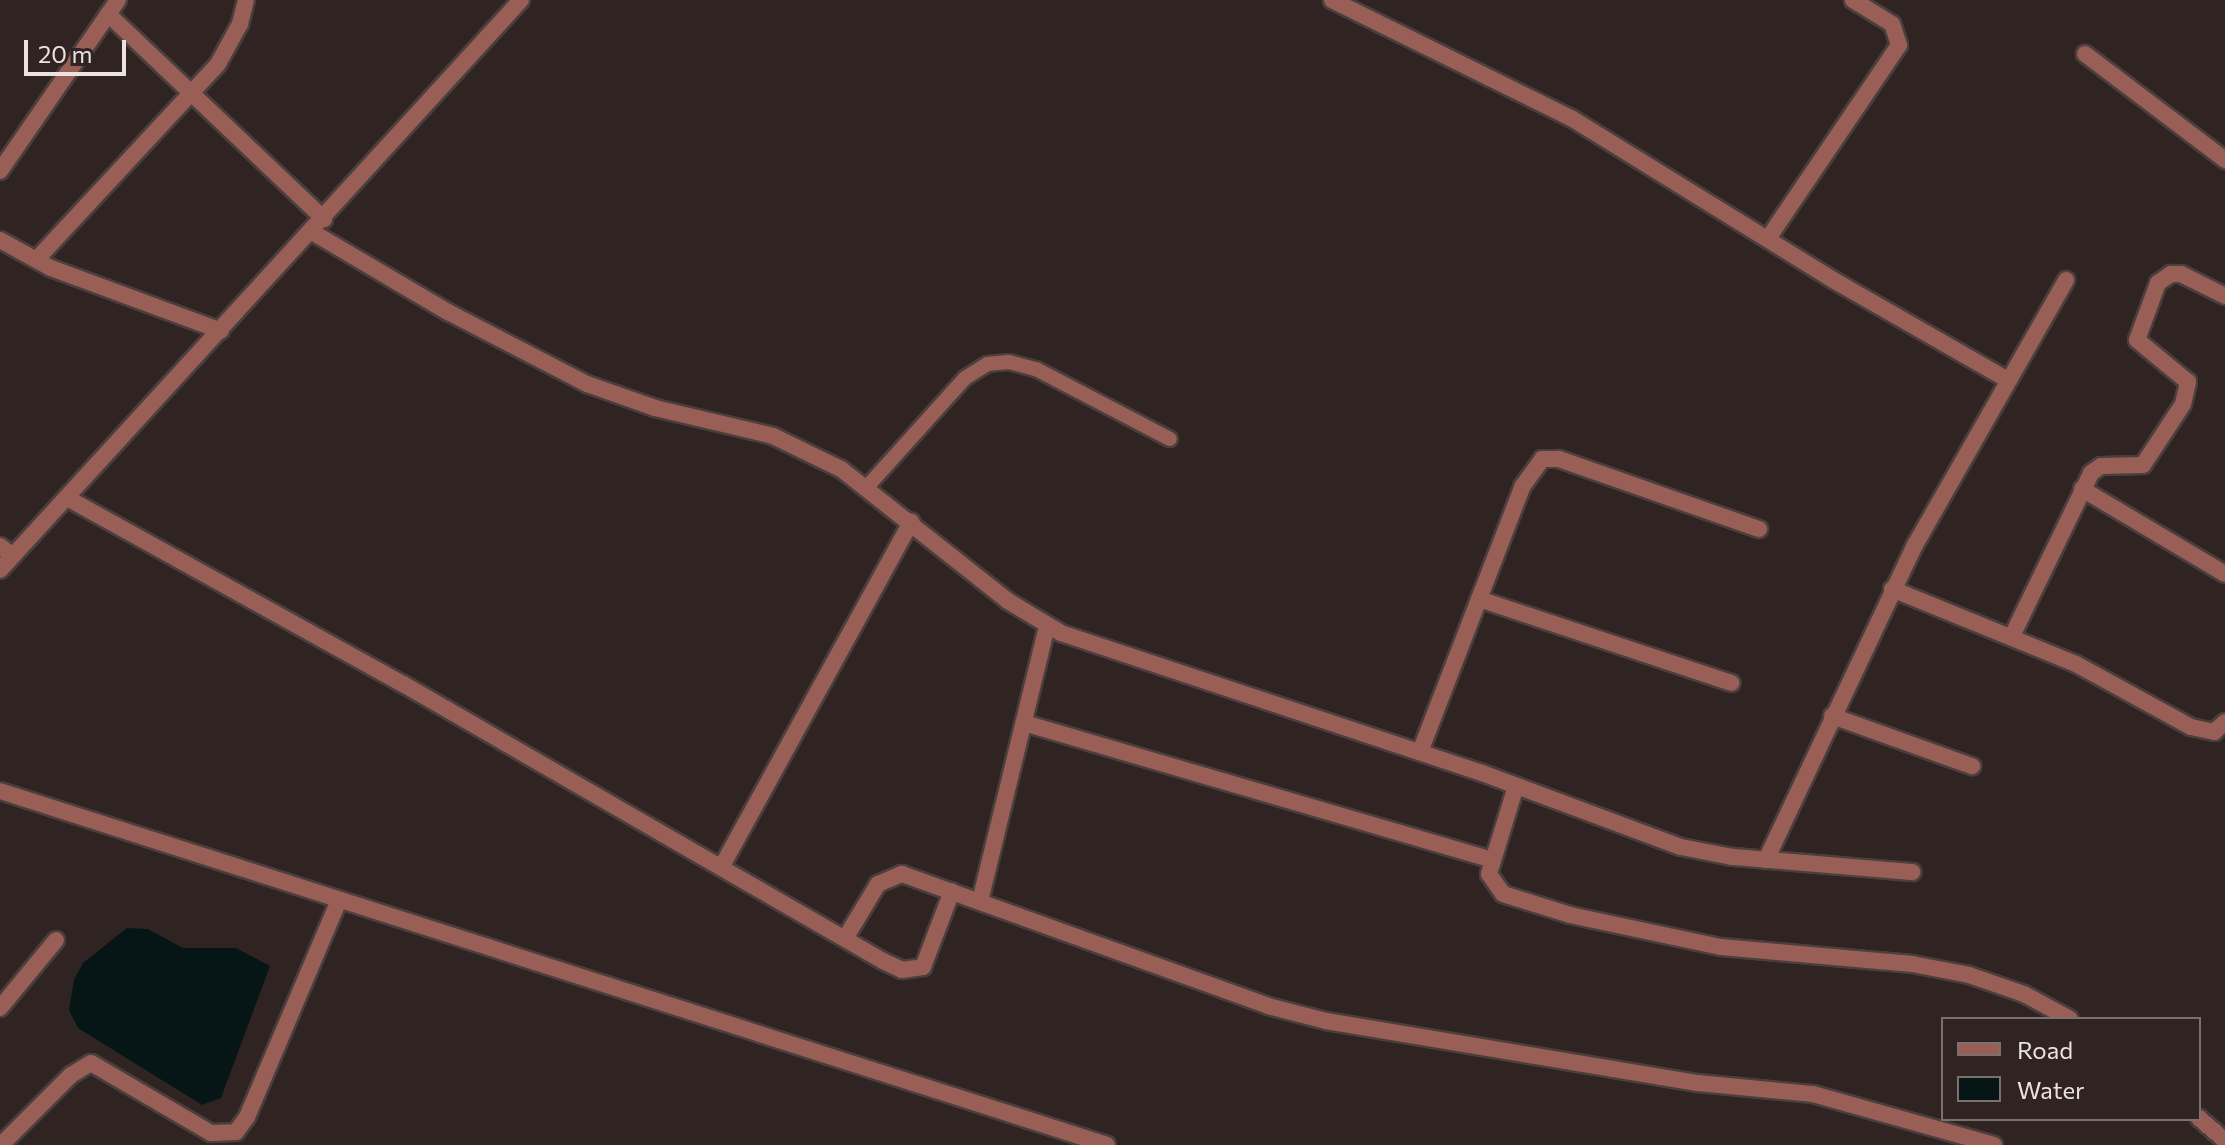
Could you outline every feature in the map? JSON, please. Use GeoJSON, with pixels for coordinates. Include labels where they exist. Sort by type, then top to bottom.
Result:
{"type":"FeatureCollection","features":[{"type":"Feature","properties":{"kind":"street"},"geometry":{"type":"LineString","coordinates":[[36,260],[193,90],[234,39],[246,0]]}},
{"type":"Feature","properties":{"kind":"street"},"geometry":{"type":"LineString","coordinates":[[0,570],[6,551],[67,498],[521,0]]}},
{"type":"Feature","properties":{"kind":"street"},"geometry":{"type":"LineString","coordinates":[[1332,0],[1364,7],[1571,118],[1769,237],[1835,281],[2008,380]]}},
{"type":"Feature","properties":{"kind":"street"},"geometry":{"type":"LineString","coordinates":[[1769,237],[1899,45],[1892,24],[1864,3]]}},
{"type":"Feature","properties":{"kind":"street"},"geometry":{"type":"LineString","coordinates":[[0,171],[113,7],[324,219]]}},
{"type":"Feature","properties":{"kind":"street"},"geometry":{"type":"LineString","coordinates":[[2085,54],[2225,160]]}},
{"type":"Feature","properties":{"kind":"street"},"geometry":{"type":"LineString","coordinates":[[312,232],[544,364],[655,408],[773,436],[841,469],[1047,626],[1420,752],[1681,847],[1766,860],[1912,872]]}},
{"type":"Feature","properties":{"kind":"street"},"geometry":{"type":"LineString","coordinates":[[0,240],[36,260],[221,331]]}},
{"type":"Feature","properties":{"kind":"street"},"geometry":{"type":"LineString","coordinates":[[2012,636],[2082,489],[2101,466],[2143,465],[2188,391],[2182,374],[2137,340],[2158,283],[2181,274],[2225,296]]}},
{"type":"Feature","properties":{"kind":"street"},"geometry":{"type":"LineString","coordinates":[[1766,860],[1892,589],[2066,280]]}},
{"type":"Feature","properties":{"kind":"street"},"geometry":{"type":"LineString","coordinates":[[1420,752],[1522,487],[1542,459],[1559,459],[1759,529]]}},
{"type":"Feature","properties":{"kind":"street"},"geometry":{"type":"LineString","coordinates":[[2082,489],[2225,574]]}},
{"type":"Feature","properties":{"kind":"street"},"geometry":{"type":"LineString","coordinates":[[67,498],[722,866],[883,961],[915,971],[929,955],[952,891]]}},
{"type":"Feature","properties":{"kind":"street"},"geometry":{"type":"LineString","coordinates":[[722,866],[911,522]]}},
{"type":"Feature","properties":{"kind":"street"},"geometry":{"type":"LineString","coordinates":[[1892,589],[2012,636],[2191,727],[2214,732],[2225,722]]}},
{"type":"Feature","properties":{"kind":"street"},"geometry":{"type":"LineString","coordinates":[[1479,599],[1731,683]]}},
{"type":"Feature","properties":{"kind":"street"},"geometry":{"type":"LineString","coordinates":[[980,901],[1047,626]]}},
{"type":"Feature","properties":{"kind":"street"},"geometry":{"type":"LineString","coordinates":[[1832,716],[1972,766]]}},
{"type":"Feature","properties":{"kind":"street"},"geometry":{"type":"LineString","coordinates":[[1024,723],[1491,860]]}},
{"type":"Feature","properties":{"kind":"street"},"geometry":{"type":"LineString","coordinates":[[1516,786],[1491,860],[1492,885],[1503,894],[1570,915],[1721,947],[1912,964],[1969,975],[2024,994],[2066,1017]]}},
{"type":"Feature","properties":{"kind":"street"},"geometry":{"type":"LineString","coordinates":[[0,791],[1107,1145]]}},
{"type":"Feature","properties":{"kind":"street"},"geometry":{"type":"LineString","coordinates":[[846,937],[888,876],[902,874],[1268,1006],[1326,1021],[1669,1078],[1813,1094],[1994,1145]]}},
{"type":"Feature","properties":{"kind":"street"},"geometry":{"type":"LineString","coordinates":[[1,1145],[71,1075],[91,1063],[211,1133],[236,1132],[247,1117],[339,900]]}},
{"type":"Feature","properties":{"kind":"street"},"geometry":{"type":"LineString","coordinates":[[0,1008],[56,940]]}},
{"type":"Feature","properties":{"kind":"street"},"geometry":{"type":"LineString","coordinates":[[2201,1120],[2225,1141]]}},
{"type":"Feature","properties":{"kind":"street"},"geometry":{"type":"LineString","coordinates":[[1045,1145],[1050,1127]]}},
{"type":"Feature","properties":{"kind":"lane"},"geometry":{"type":"LineString","coordinates":[[866,488],[965,378],[987,364],[1009,362],[1036,369],[1170,439]]}},
{"type":"Feature","properties":{"kind":"water"},"geometry":{"type":"Polygon","coordinates":[[[127,928],[148,929],[183,948],[236,948],[270,966],[221,1098],[202,1105],[78,1028],[69,1010],[74,980],[83,963],[127,928]]]}}]}
